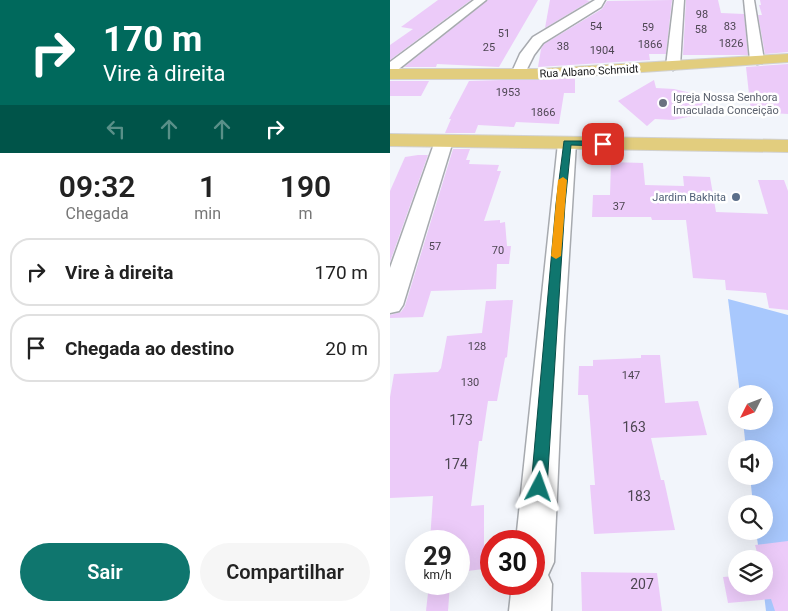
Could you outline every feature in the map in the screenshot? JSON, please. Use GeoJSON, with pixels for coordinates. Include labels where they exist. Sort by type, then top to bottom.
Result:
{"type":"FeatureCollection","features":[{"type":"Feature","properties":{"kind":"main road","name":"Rua Albano Schmidt"},"geometry":{"type":"LineString","coordinates":[[390,74],[518,74],[788,58]]}},
{"type":"Feature","properties":{"kind":"main road"},"geometry":{"type":"LineString","coordinates":[[390,140],[788,146]]}},
{"type":"Feature","properties":{"kind":"street"},"geometry":{"type":"LineString","coordinates":[[390,69],[481,0]]}},
{"type":"Feature","properties":{"kind":"street"},"geometry":{"type":"LineString","coordinates":[[518,74],[527,54],[538,40],[597,5],[600,0]]}},
{"type":"Feature","properties":{"kind":"street"},"geometry":{"type":"LineString","coordinates":[[673,66],[679,0]]}},
{"type":"Feature","properties":{"kind":"street"},"geometry":{"type":"LineString","coordinates":[[749,0],[757,60]]}},
{"type":"Feature","properties":{"kind":"street"},"geometry":{"type":"LineString","coordinates":[[390,305],[444,141]]}},
{"type":"Feature","properties":{"kind":"street"},"geometry":{"type":"LineString","coordinates":[[536,530],[550,336],[567,143]]}},
{"type":"Feature","properties":{"kind":"street"},"geometry":{"type":"LineString","coordinates":[[530,611],[531,595]]}},
{"type":"Feature","properties":{"kind":"shaded area"},"geometry":{"type":"Polygon","coordinates":[[[728,299],[788,315],[788,611],[766,611],[764,595],[773,595],[773,550],[759,550],[757,540],[773,540],[773,495],[752,495],[751,485],[773,485],[773,440],[745,440],[744,430],[773,430],[773,385],[739,385],[728,299]]]}},
{"type":"Feature","properties":{"kind":"building"},"geometry":{"type":"Polygon","coordinates":[[[438,0],[471,0],[390,60],[390,45],[413,29],[401,27],[438,0]]]}},
{"type":"Feature","properties":{"kind":"building"},"geometry":{"type":"Polygon","coordinates":[[[488,0],[538,0],[499,67],[437,64],[436,67],[404,67],[488,0]]]}},
{"type":"Feature","properties":{"kind":"building"},"geometry":{"type":"Polygon","coordinates":[[[550,0],[586,0],[590,1],[545,28],[550,0]]]}},
{"type":"Feature","properties":{"kind":"building"},"geometry":{"type":"Polygon","coordinates":[[[672,0],[666,54],[649,54],[650,60],[538,67],[541,49],[544,44],[602,9],[607,1],[672,0]]]}},
{"type":"Feature","properties":{"kind":"building"},"geometry":{"type":"Polygon","coordinates":[[[686,0],[718,0],[721,13],[744,14],[748,55],[683,55],[686,0]]]}},
{"type":"Feature","properties":{"kind":"building"},"geometry":{"type":"Polygon","coordinates":[[[760,0],[788,0],[788,52],[765,54],[758,15],[762,15],[759,5],[761,5],[760,0]]]}},
{"type":"Feature","properties":{"kind":"building"},"geometry":{"type":"Polygon","coordinates":[[[788,64],[788,114],[751,112],[746,67],[788,64]]]}},
{"type":"Feature","properties":{"kind":"building"},"geometry":{"type":"Polygon","coordinates":[[[575,78],[575,93],[564,93],[559,124],[516,122],[514,127],[478,125],[475,133],[445,133],[451,119],[449,119],[469,81],[575,78]]]}},
{"type":"Feature","properties":{"kind":"building","name":"Igreja Nossa Senhora Imaculada Conceição"},"geometry":{"type":"Polygon","coordinates":[[[654,80],[656,88],[674,89],[691,93],[709,105],[693,116],[673,120],[655,119],[647,126],[618,101],[654,80]]]}},
{"type":"Feature","properties":{"kind":"building"},"geometry":{"type":"Polygon","coordinates":[[[390,81],[429,81],[421,96],[390,96],[390,81]]]}},
{"type":"Feature","properties":{"kind":"building"},"geometry":{"type":"Polygon","coordinates":[[[453,149],[470,149],[466,160],[470,160],[469,164],[499,165],[497,171],[501,171],[484,221],[500,220],[500,223],[505,222],[507,246],[511,246],[509,264],[497,264],[496,289],[431,291],[423,317],[390,318],[390,315],[401,312],[405,306],[453,149]]]}},
{"type":"Feature","properties":{"kind":"building"},"geometry":{"type":"Polygon","coordinates":[[[428,155],[390,262],[390,191],[405,157],[428,155]]]}},
{"type":"Feature","properties":{"kind":"building"},"geometry":{"type":"Polygon","coordinates":[[[611,162],[643,163],[645,185],[684,186],[683,176],[710,177],[716,212],[768,214],[758,180],[784,180],[788,191],[788,310],[769,308],[766,293],[726,290],[725,280],[693,278],[686,220],[652,220],[651,217],[592,217],[593,195],[610,195],[611,162]]]}},
{"type":"Feature","properties":{"kind":"building"},"geometry":{"type":"Polygon","coordinates":[[[513,300],[507,357],[505,358],[497,401],[488,401],[482,441],[479,441],[471,506],[484,505],[484,530],[480,530],[480,569],[470,571],[470,530],[431,530],[433,496],[390,498],[390,397],[394,374],[438,372],[441,368],[447,336],[482,333],[486,301],[513,300]]]}},
{"type":"Feature","properties":{"kind":"building"},"geometry":{"type":"Polygon","coordinates":[[[641,355],[660,355],[665,403],[698,401],[707,435],[651,438],[661,480],[664,480],[675,530],[594,534],[590,485],[595,485],[588,395],[578,395],[579,366],[593,366],[593,360],[641,358],[641,355]]]}},
{"type":"Feature","properties":{"kind":"building"},"geometry":{"type":"Polygon","coordinates":[[[788,541],[788,611],[775,611],[771,599],[728,603],[723,577],[728,577],[728,595],[773,595],[773,550],[756,550],[755,545],[788,541]]]}},
{"type":"Feature","properties":{"kind":"building"},"geometry":{"type":"Polygon","coordinates":[[[581,572],[657,573],[662,611],[582,611],[581,572]]]}},
{"type":"Feature","properties":{"kind":"building"},"geometry":{"type":"Polygon","coordinates":[[[428,595],[449,595],[448,611],[426,611],[428,595]]]}},
{"type":"Feature","properties":{"kind":"slow traffic"},"geometry":{"type":"LineString","coordinates":[[556,256],[563,180]]}},
{"type":"Feature","properties":{"kind":"place","name":"Igreja Nossa Senhora Imaculada Conceição"},"geometry":{"type":"Point","coordinates":[663,103]}},
{"type":"Feature","properties":{"kind":"place","name":"Jardim Bakhita"},"geometry":{"type":"Point","coordinates":[736,197]}},
{"type":"Feature","properties":{"kind":"route"},"geometry":{"type":"LineString","coordinates":[[539,487],[560,204],[567,143],[603,144]]}}]}
